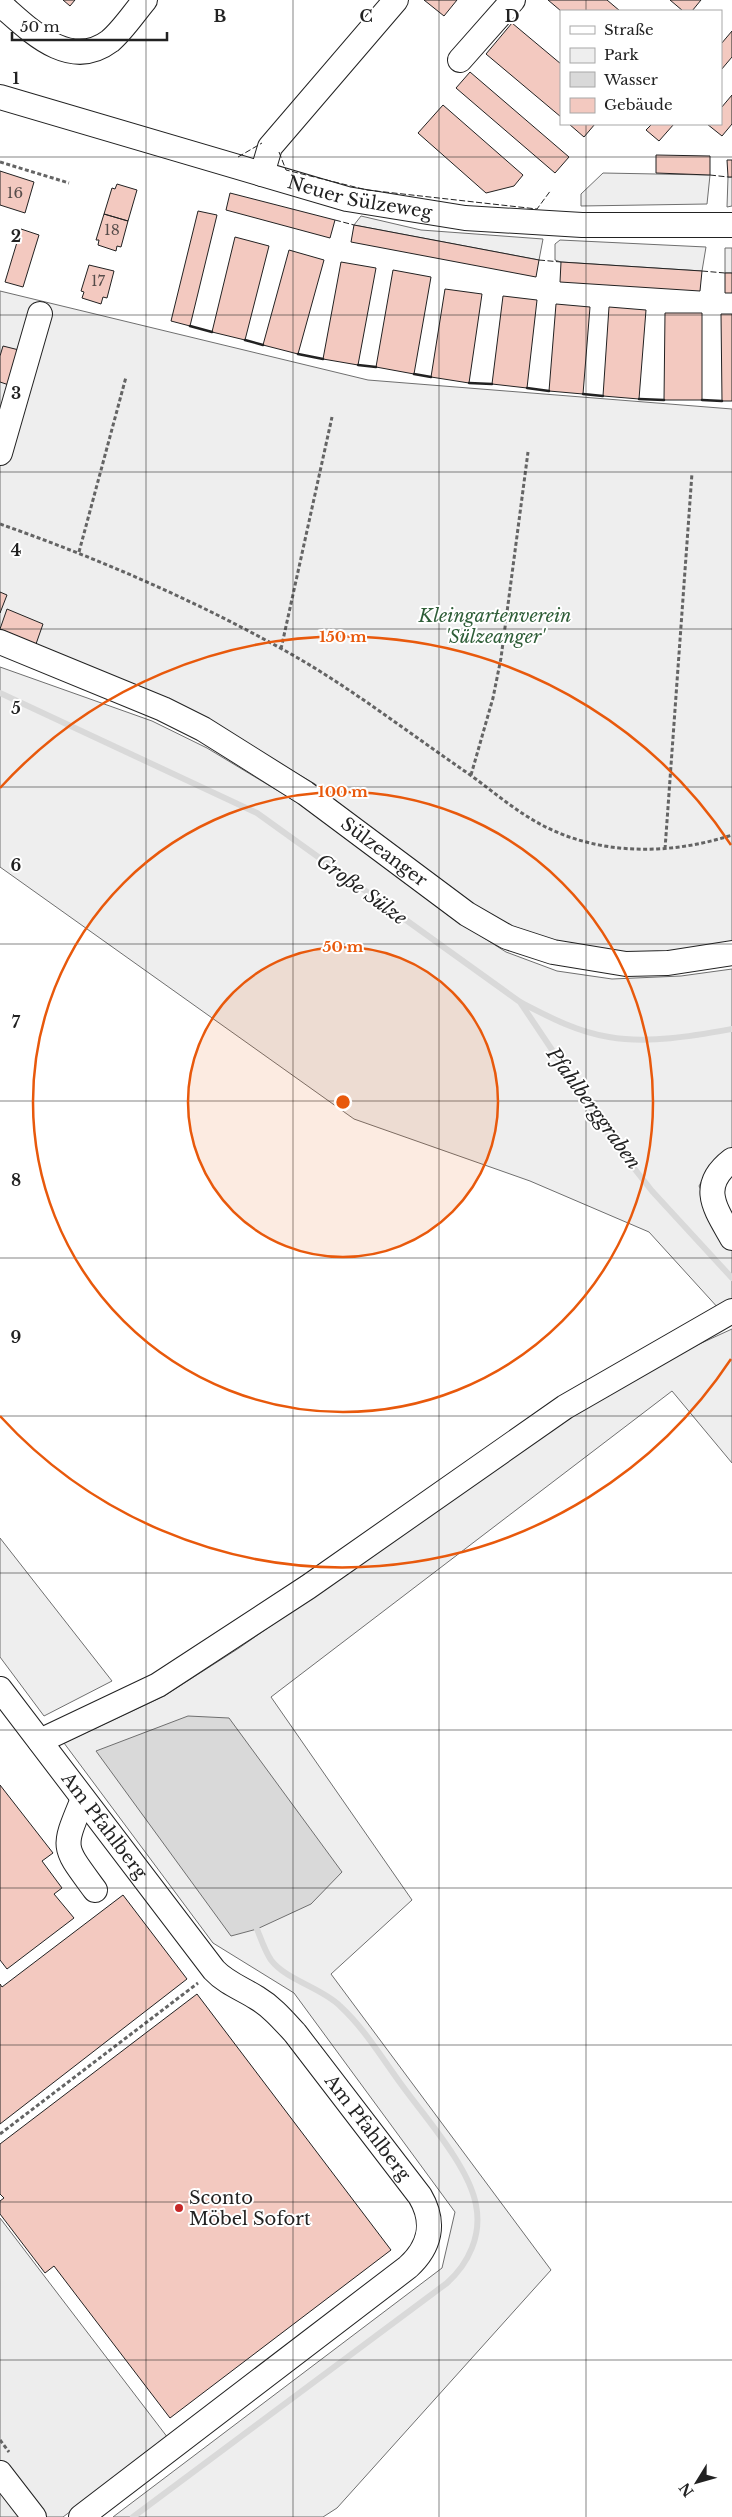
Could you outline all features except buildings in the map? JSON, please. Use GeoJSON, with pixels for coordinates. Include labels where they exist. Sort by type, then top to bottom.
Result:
{"type":"FeatureCollection","features":[{"type":"Feature","properties":{"kind":"street"},"geometry":{"type":"LineString","coordinates":[[0,4],[46,43],[64,50],[83,51],[102,46],[110,41],[146,0]]}},
{"type":"Feature","properties":{"kind":"street"},"geometry":{"type":"LineString","coordinates":[[262,174],[270,147],[396,0]]}},
{"type":"Feature","properties":{"kind":"street"},"geometry":{"type":"LineString","coordinates":[[460,60],[513,0]]}},
{"type":"Feature","properties":{"kind":"street","name":"Neuer Sülzeweg"},"geometry":{"type":"LineString","coordinates":[[0,97],[347,199],[465,218],[582,225],[732,226]]}},
{"type":"Feature","properties":{"kind":"street"},"geometry":{"type":"LineString","coordinates":[[0,453],[40,314]]}},
{"type":"Feature","properties":{"kind":"street","name":"Sülzeanger"},"geometry":{"type":"LineString","coordinates":[[0,642],[163,709],[211,734],[306,793],[467,914],[507,937],[553,952],[626,964],[677,962],[732,954]]}},
{"type":"Feature","properties":{"kind":"street"},"geometry":{"type":"LineString","coordinates":[[732,1160],[718,1173],[712,1191],[716,1210],[732,1238]]}},
{"type":"Feature","properties":{"kind":"street"},"geometry":{"type":"LineString","coordinates":[[40,1741],[75,1723],[135,1698],[165,1681],[308,1587],[565,1407],[732,1311]]}},
{"type":"Feature","properties":{"kind":"street","name":"Am Pfahlberg"},"geometry":{"type":"LineString","coordinates":[[0,1689],[214,1970],[228,1982],[256,1997],[274,2010],[295,2032],[420,2196],[428,2213],[430,2233],[423,2250],[399,2274],[82,2517]]}},
{"type":"Feature","properties":{"kind":"street"},"geometry":{"type":"LineString","coordinates":[[83,1799],[69,1834],[68,1849],[74,1862],[95,1890]]}},
{"type":"Feature","properties":{"kind":"street"},"geometry":{"type":"LineString","coordinates":[[0,2473],[34,2517]]}},
{"type":"Feature","properties":{"kind":"path"},"geometry":{"type":"LineString","coordinates":[[0,162],[69,183]]}},
{"type":"Feature","properties":{"kind":"path"},"geometry":{"type":"LineString","coordinates":[[79,552],[126,377]]}},
{"type":"Feature","properties":{"kind":"path"},"geometry":{"type":"LineString","coordinates":[[282,649],[332,417]]}},
{"type":"Feature","properties":{"kind":"path"},"geometry":{"type":"LineString","coordinates":[[471,775],[493,698],[502,658],[528,452]]}},
{"type":"Feature","properties":{"kind":"path"},"geometry":{"type":"LineString","coordinates":[[665,849],[692,474]]}},
{"type":"Feature","properties":{"kind":"path"},"geometry":{"type":"LineString","coordinates":[[0,524],[79,552],[182,598],[282,649],[471,775],[517,810],[558,832],[601,845],[665,849],[701,844],[732,835]]}},
{"type":"Feature","properties":{"kind":"path"},"geometry":{"type":"LineString","coordinates":[[0,2134],[214,1970]]}},
{"type":"Feature","properties":{"kind":"green space"},"geometry":{"type":"Polygon","coordinates":[[[603,173],[710,175],[707,204],[581,206],[581,194],[603,173]]]}},
{"type":"Feature","properties":{"kind":"green space"},"geometry":{"type":"Polygon","coordinates":[[[728,177],[732,177],[732,206],[727,207],[728,177]]]}},
{"type":"Feature","properties":{"kind":"green space"},"geometry":{"type":"Polygon","coordinates":[[[361,216],[421,230],[543,239],[539,260],[354,225],[361,216]]]}},
{"type":"Feature","properties":{"kind":"green space"},"geometry":{"type":"Polygon","coordinates":[[[560,240],[706,247],[702,271],[561,262],[555,260],[555,244],[560,240]]]}},
{"type":"Feature","properties":{"kind":"green space"},"geometry":{"type":"Polygon","coordinates":[[[725,248],[732,248],[732,273],[725,273],[725,248]]]}},
{"type":"Feature","properties":{"kind":"green space","name":"Kleingartenverein 'Sülzeanger'"},"geometry":{"type":"Polygon","coordinates":[[[0,291],[368,380],[732,409],[732,946],[648,955],[555,943],[494,920],[403,854],[315,784],[207,721],[0,632],[0,291]]]}},
{"type":"Feature","properties":{"kind":"green space"},"geometry":{"type":"Polygon","coordinates":[[[0,667],[152,721],[207,748],[308,809],[448,915],[506,952],[557,971],[612,979],[681,976],[732,969],[732,1152],[705,1175],[699,1186],[732,1250],[732,1302],[720,1310],[649,1232],[530,1181],[354,1119],[0,867],[0,667]]]}},
{"type":"Feature","properties":{"kind":"green space"},"geometry":{"type":"Polygon","coordinates":[[[732,1329],[732,1463],[672,1391],[271,1697],[412,1900],[331,1974],[551,2270],[337,2508],[323,2517],[113,2517],[442,2268],[455,2212],[294,1993],[213,1943],[64,1743],[164,1696],[239,1648],[568,1419],[673,1356],[732,1329]]]}},
{"type":"Feature","properties":{"kind":"green space"},"geometry":{"type":"Polygon","coordinates":[[[0,1538],[112,1681],[44,1716],[0,1657],[0,1538]]]}},
{"type":"Feature","properties":{"kind":"shaded area"},"geometry":{"type":"Polygon","coordinates":[[[0,2218],[168,2438],[63,2517],[0,2517],[0,2218]]]}},
{"type":"Feature","properties":{"kind":"water"},"geometry":{"type":"Polygon","coordinates":[[[188,1716],[229,1718],[342,1872],[311,1904],[257,1929],[231,1936],[96,1751],[188,1716]]]}},
{"type":"Feature","properties":{"kind":"waterway","name":"Große Sülze"},"geometry":{"type":"LineString","coordinates":[[0,693],[257,813],[520,1002],[552,1018],[574,1028],[597,1035],[640,1040],[671,1038],[732,1029]]}},
{"type":"Feature","properties":{"kind":"waterway","name":"Pfahlberggraben"},"geometry":{"type":"LineString","coordinates":[[520,1002],[615,1144],[652,1191],[732,1278]]}},
{"type":"Feature","properties":{"kind":"waterway"},"geometry":{"type":"LineString","coordinates":[[133,2517],[447,2283],[462,2267],[475,2238],[477,2216],[472,2190],[465,2174],[444,2142],[357,2024],[340,2006],[324,1994],[295,1979],[278,1967],[271,1960],[257,1929]]}},
{"type":"Feature","properties":{"kind":"fence"},"geometry":{"type":"LineString","coordinates":[[238,157],[262,143]]}},
{"type":"Feature","properties":{"kind":"fence"},"geometry":{"type":"LineString","coordinates":[[279,152],[286,170],[367,190],[537,209],[551,190]]}},
{"type":"Feature","properties":{"kind":"fence"},"geometry":{"type":"LineString","coordinates":[[710,175],[728,177]]}},
{"type":"Feature","properties":{"kind":"fence"},"geometry":{"type":"LineString","coordinates":[[335,220],[354,225]]}},
{"type":"Feature","properties":{"kind":"fence"},"geometry":{"type":"LineString","coordinates":[[539,260],[561,262]]}},
{"type":"Feature","properties":{"kind":"fence"},"geometry":{"type":"LineString","coordinates":[[702,271],[725,273]]}},
{"type":"Feature","properties":{"kind":"wall"},"geometry":{"type":"LineString","coordinates":[[190,326],[212,332]]}},
{"type":"Feature","properties":{"kind":"wall"},"geometry":{"type":"LineString","coordinates":[[245,340],[263,345]]}},
{"type":"Feature","properties":{"kind":"wall"},"geometry":{"type":"LineString","coordinates":[[298,354],[323,359]]}},
{"type":"Feature","properties":{"kind":"wall"},"geometry":{"type":"LineString","coordinates":[[358,365],[376,367]]}},
{"type":"Feature","properties":{"kind":"wall"},"geometry":{"type":"LineString","coordinates":[[414,374],[431,377]]}},
{"type":"Feature","properties":{"kind":"wall"},"geometry":{"type":"LineString","coordinates":[[469,383],[492,384]]}},
{"type":"Feature","properties":{"kind":"wall"},"geometry":{"type":"LineString","coordinates":[[527,388],[549,391]]}},
{"type":"Feature","properties":{"kind":"wall"},"geometry":{"type":"LineString","coordinates":[[583,394],[603,396]]}},
{"type":"Feature","properties":{"kind":"wall"},"geometry":{"type":"LineString","coordinates":[[639,399],[664,400]]}},
{"type":"Feature","properties":{"kind":"wall"},"geometry":{"type":"LineString","coordinates":[[702,400],[722,401]]}},
{"type":"Feature","properties":{"kind":"place","name":"Sconto Möbel Sofort"},"geometry":{"type":"Point","coordinates":[179,2208]}}]}
